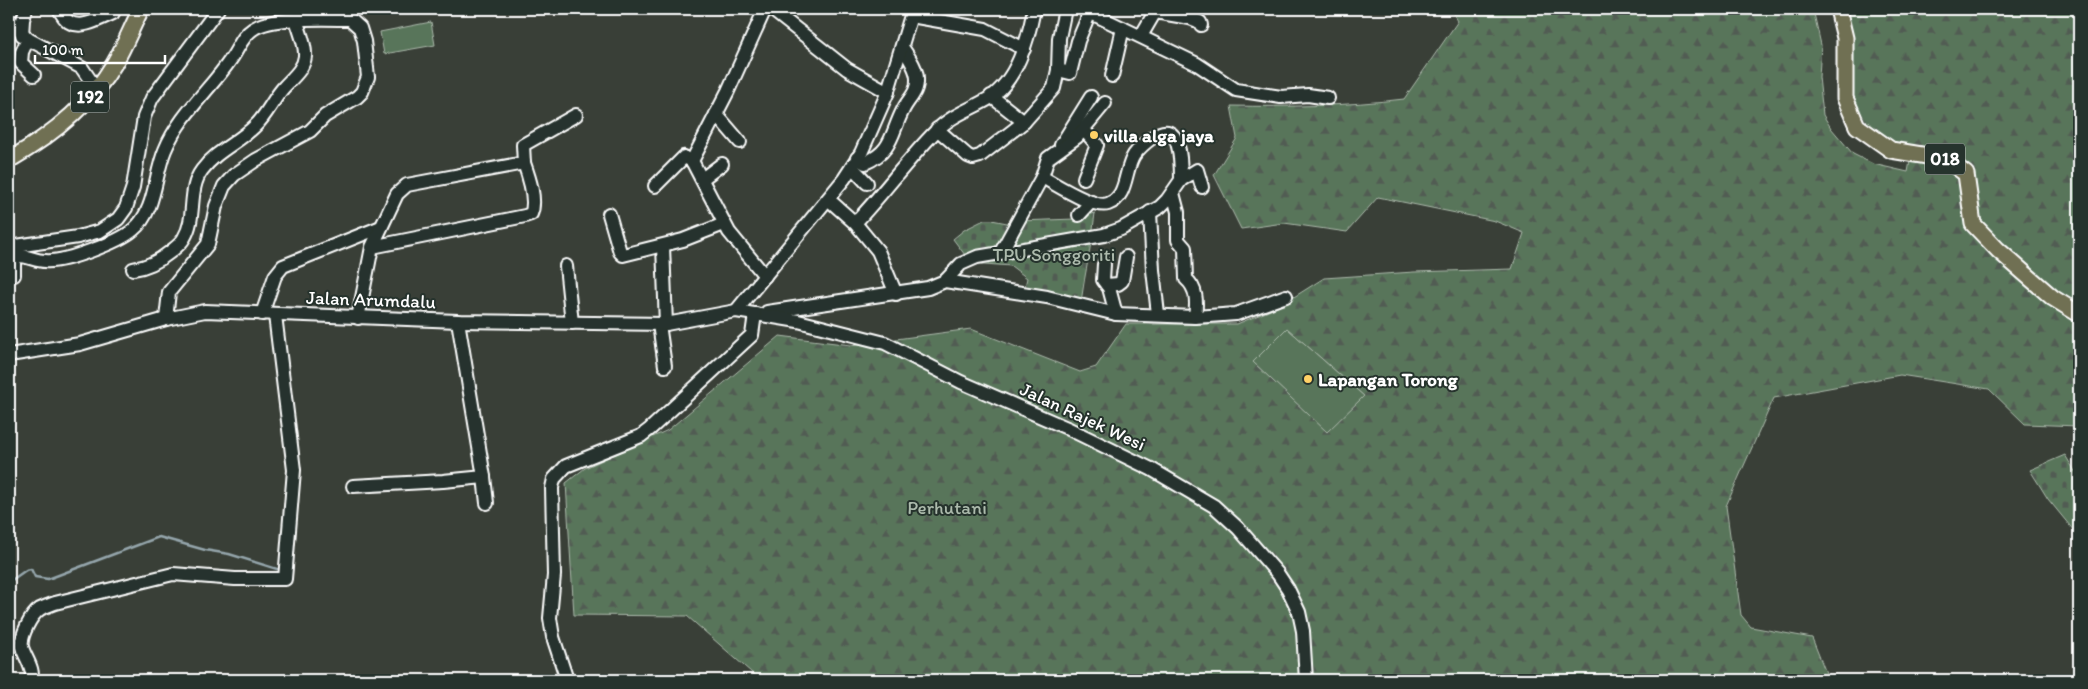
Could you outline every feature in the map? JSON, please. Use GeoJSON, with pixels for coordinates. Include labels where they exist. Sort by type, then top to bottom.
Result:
{"type":"FeatureCollection","features":[{"type":"Feature","properties":{"kind":"main road","name":"192"},"geometry":{"type":"LineString","coordinates":[[9,160],[48,134],[82,106],[96,90],[114,64],[141,9]]}},
{"type":"Feature","properties":{"kind":"main road","name":"018"},"geometry":{"type":"LineString","coordinates":[[1838,9],[1845,38],[1845,98],[1857,126],[1891,150],[1946,160],[1966,174],[1973,224],[1998,250],[2053,298],[2079,314]]}},
{"type":"Feature","properties":{"kind":"street"},"geometry":{"type":"LineString","coordinates":[[9,14],[12,9]]}},
{"type":"Feature","properties":{"kind":"street"},"geometry":{"type":"LineString","coordinates":[[26,9],[23,20],[25,37],[22,63],[34,74]]}},
{"type":"Feature","properties":{"kind":"street"},"geometry":{"type":"LineString","coordinates":[[59,9],[69,22],[76,24],[87,24],[113,13]]}},
{"type":"Feature","properties":{"kind":"street"},"geometry":{"type":"LineString","coordinates":[[9,247],[78,237],[100,231],[118,219],[126,208],[133,187],[142,127],[152,98],[218,9]]}},
{"type":"Feature","properties":{"kind":"street"},"geometry":{"type":"LineString","coordinates":[[692,161],[765,9]]}},
{"type":"Feature","properties":{"kind":"street"},"geometry":{"type":"LineString","coordinates":[[771,9],[847,69],[888,92]]}},
{"type":"Feature","properties":{"kind":"street"},"geometry":{"type":"LineString","coordinates":[[855,223],[937,129],[963,111],[992,96],[1004,84],[1024,48],[1034,9]]}},
{"type":"Feature","properties":{"kind":"street"},"geometry":{"type":"LineString","coordinates":[[937,129],[968,156],[973,158],[980,156],[1024,122],[1054,88],[1058,70],[1059,38],[1065,9]]}},
{"type":"Feature","properties":{"kind":"street"},"geometry":{"type":"LineString","coordinates":[[1058,70],[1070,73],[1087,11],[1197,64],[1236,90],[1282,97],[1308,95],[1328,98]]}},
{"type":"Feature","properties":{"kind":"street"},"geometry":{"type":"LineString","coordinates":[[736,311],[828,199],[854,162],[888,92],[912,12],[985,29],[1024,48]]}},
{"type":"Feature","properties":{"kind":"street"},"geometry":{"type":"LineString","coordinates":[[1141,36],[1155,12],[1190,18],[1198,21],[1201,26]]}},
{"type":"Feature","properties":{"kind":"street"},"geometry":{"type":"LineString","coordinates":[[9,19],[25,37],[82,68],[96,90]]}},
{"type":"Feature","properties":{"kind":"street"},"geometry":{"type":"LineString","coordinates":[[133,269],[152,264],[166,256],[184,238],[189,226],[192,190],[201,171],[214,155],[255,126],[283,88],[298,72],[305,61],[306,53],[296,19]]}},
{"type":"Feature","properties":{"kind":"street"},"geometry":{"type":"LineString","coordinates":[[14,275],[14,260],[19,256],[46,262],[59,260],[113,242],[133,230],[145,217],[165,151],[175,132],[187,113],[231,59],[242,39],[254,28],[265,24],[296,19],[350,19],[354,21],[360,28],[364,41],[368,77],[365,86],[357,97],[324,116],[310,131],[256,160],[234,175],[224,186],[216,206],[208,244],[169,292],[166,319]]}},
{"type":"Feature","properties":{"kind":"street"},"geometry":{"type":"LineString","coordinates":[[1112,76],[1123,28]]}},
{"type":"Feature","properties":{"kind":"street"},"geometry":{"type":"LineString","coordinates":[[854,162],[866,163],[880,155],[896,131],[904,108],[914,94],[917,79],[915,68],[902,47]]}},
{"type":"Feature","properties":{"kind":"street"},"geometry":{"type":"LineString","coordinates":[[992,96],[1024,122]]}},
{"type":"Feature","properties":{"kind":"street"},"geometry":{"type":"LineString","coordinates":[[1056,151],[1069,134],[1071,127],[1091,97]]}},
{"type":"Feature","properties":{"kind":"street"},"geometry":{"type":"LineString","coordinates":[[1001,252],[1042,177],[1048,158],[1084,130],[1105,103]]}},
{"type":"Feature","properties":{"kind":"street"},"geometry":{"type":"LineString","coordinates":[[716,114],[740,142]]}},
{"type":"Feature","properties":{"kind":"street"},"geometry":{"type":"LineString","coordinates":[[372,247],[531,214],[533,197],[524,163],[522,145],[576,115]]}},
{"type":"Feature","properties":{"kind":"street"},"geometry":{"type":"LineString","coordinates":[[1084,130],[1097,145],[1084,178]]}},
{"type":"Feature","properties":{"kind":"street"},"geometry":{"type":"LineString","coordinates":[[1042,177],[1091,202],[1108,204],[1122,191],[1134,155],[1141,146],[1162,131],[1169,131],[1176,139],[1181,180]]}},
{"type":"Feature","properties":{"kind":"street"},"geometry":{"type":"LineString","coordinates":[[655,186],[683,158],[688,157],[692,161],[729,232],[765,276]]}},
{"type":"Feature","properties":{"kind":"street"},"geometry":{"type":"LineString","coordinates":[[854,162],[867,183]]}},
{"type":"Feature","properties":{"kind":"street"},"geometry":{"type":"LineString","coordinates":[[358,318],[372,247],[397,194],[407,185],[524,163]]}},
{"type":"Feature","properties":{"kind":"street"},"geometry":{"type":"LineString","coordinates":[[702,180],[722,164]]}},
{"type":"Feature","properties":{"kind":"street"},"geometry":{"type":"LineString","coordinates":[[567,680],[553,637],[550,618],[554,576],[552,488],[554,479],[566,466],[640,436],[650,428],[752,335],[757,314],[928,288],[946,281],[961,264],[977,257],[1104,235],[1121,229],[1160,207],[1173,193],[1181,180],[1197,170],[1202,187]]}},
{"type":"Feature","properties":{"kind":"street"},"geometry":{"type":"LineString","coordinates":[[1173,193],[1178,212],[1178,240],[1185,248],[1186,279],[1193,286],[1195,292],[1195,317]]}},
{"type":"Feature","properties":{"kind":"street"},"geometry":{"type":"LineString","coordinates":[[828,199],[855,223],[878,251],[896,294]]}},
{"type":"Feature","properties":{"kind":"street"},"geometry":{"type":"LineString","coordinates":[[1079,215],[1091,202]]}},
{"type":"Feature","properties":{"kind":"street"},"geometry":{"type":"LineString","coordinates":[[1150,212],[1152,270],[1158,314]]}},
{"type":"Feature","properties":{"kind":"street"},"geometry":{"type":"LineString","coordinates":[[609,214],[620,252],[623,255],[663,246],[724,224]]}},
{"type":"Feature","properties":{"kind":"street"},"geometry":{"type":"LineString","coordinates":[[31,680],[32,672],[22,647],[22,641],[25,632],[39,610],[55,603],[173,574],[235,579],[285,579],[294,470],[268,315],[271,286],[275,276],[283,266],[381,227]]}},
{"type":"Feature","properties":{"kind":"street"},"geometry":{"type":"LineString","coordinates":[[663,246],[665,366]]}},
{"type":"Feature","properties":{"kind":"street"},"geometry":{"type":"LineString","coordinates":[[1107,285],[1118,284],[1122,281],[1126,257]]}},
{"type":"Feature","properties":{"kind":"street"},"geometry":{"type":"LineString","coordinates":[[1104,264],[1103,280],[1114,303],[1116,314]]}},
{"type":"Feature","properties":{"kind":"street"},"geometry":{"type":"LineString","coordinates":[[566,266],[572,323]]}},
{"type":"Feature","properties":{"kind":"street"},"geometry":{"type":"LineString","coordinates":[[946,281],[1047,297],[1116,314],[1158,314],[1195,317],[1236,314],[1286,296]]}},
{"type":"Feature","properties":{"kind":"street","name":"Jalan Arumdalu"},"geometry":{"type":"LineString","coordinates":[[9,355],[80,344],[166,319],[205,311],[268,315],[458,321],[663,324],[736,311]]}},
{"type":"Feature","properties":{"kind":"street","name":"Jalan Rajek Wesi"},"geometry":{"type":"LineString","coordinates":[[736,311],[826,327],[884,343],[960,382],[1066,428],[1151,469],[1214,506],[1238,528],[1278,574],[1288,589],[1299,612],[1303,631],[1306,680]]}},
{"type":"Feature","properties":{"kind":"street"},"geometry":{"type":"LineString","coordinates":[[458,321],[487,503]]}},
{"type":"Feature","properties":{"kind":"street"},"geometry":{"type":"LineString","coordinates":[[353,486],[484,477]]}},
{"type":"Feature","properties":{"kind":"green space","name":"Perhutani"},"geometry":{"type":"Polygon","coordinates":[[[1451,9],[1813,9],[1821,45],[1819,77],[1823,115],[1831,128],[1853,154],[1873,164],[1908,172],[1913,145],[1896,144],[1860,120],[1851,94],[1845,9],[2079,9],[2079,426],[2025,424],[1989,389],[1900,375],[1774,398],[1726,506],[1741,615],[1751,627],[1812,638],[1828,678],[1834,680],[760,680],[687,616],[574,615],[566,483],[585,468],[668,430],[780,336],[851,345],[971,329],[1080,372],[1096,367],[1126,324],[1237,324],[1278,307],[1324,278],[1414,272],[1512,269],[1524,233],[1495,221],[1378,197],[1347,232],[1284,223],[1241,229],[1214,175],[1237,138],[1231,106],[1318,106],[1404,99],[1458,21],[1451,9]],[[1287,328],[1253,362],[1327,432],[1364,396],[1287,328]]]}},
{"type":"Feature","properties":{"kind":"green space"},"geometry":{"type":"Polygon","coordinates":[[[431,22],[435,45],[384,54],[380,32],[431,22]]]}},
{"type":"Feature","properties":{"kind":"green space","name":"TPU Songgoriti"},"geometry":{"type":"Polygon","coordinates":[[[1095,213],[1081,302],[1024,291],[1027,278],[1011,266],[971,263],[953,239],[964,230],[984,220],[1007,223],[1075,219],[1095,213]]]}},
{"type":"Feature","properties":{"kind":"green space","name":"Lapangan Torong"},"geometry":{"type":"Polygon","coordinates":[[[1287,328],[1364,396],[1327,433],[1253,362],[1287,328]]]}},
{"type":"Feature","properties":{"kind":"green space"},"geometry":{"type":"Polygon","coordinates":[[[2065,455],[2079,478],[2079,537],[2048,499],[2030,470],[2065,455]]]}},
{"type":"Feature","properties":{"kind":"waterway"},"geometry":{"type":"LineString","coordinates":[[9,582],[26,570],[31,569],[35,577],[48,579],[159,537],[205,550],[229,554],[277,569]]}},
{"type":"Feature","properties":{"kind":"place","name":"villa alga jaya"},"geometry":{"type":"Point","coordinates":[1094,135]}},
{"type":"Feature","properties":{"kind":"place","name":"Lapangan Torong"},"geometry":{"type":"Point","coordinates":[1308,379]}}]}
